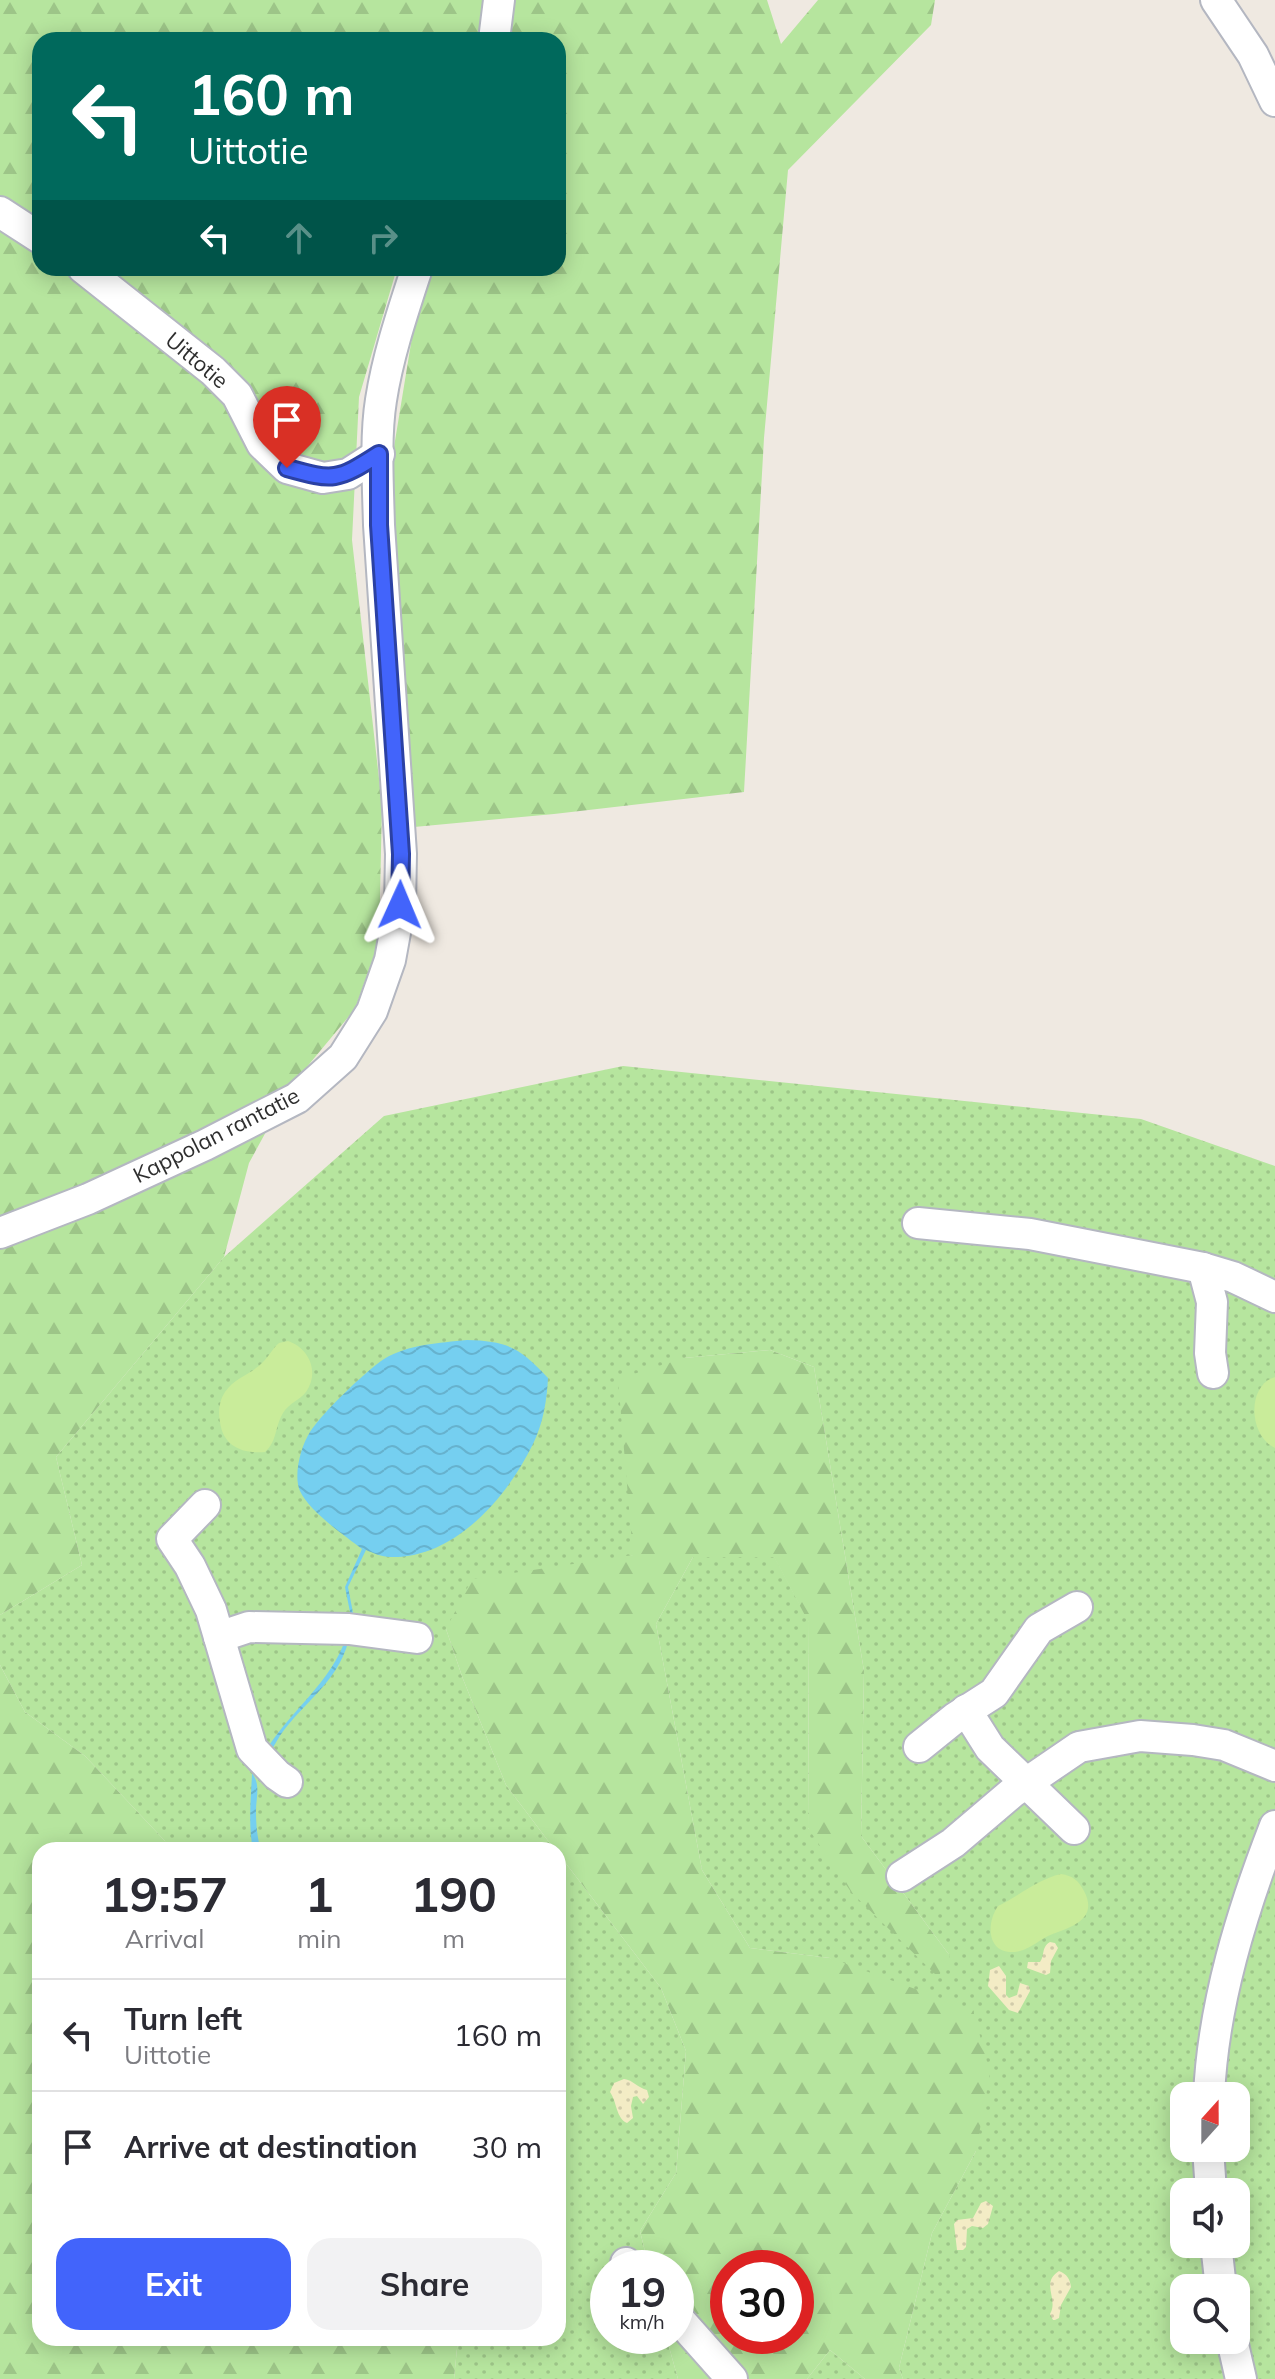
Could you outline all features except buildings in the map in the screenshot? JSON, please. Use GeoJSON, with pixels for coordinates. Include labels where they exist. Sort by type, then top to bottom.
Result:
{"type":"FeatureCollection","features":[{"type":"Feature","properties":{"kind":"street"},"geometry":{"type":"LineString","coordinates":[[495,32],[499,0]]}},
{"type":"Feature","properties":{"kind":"street"},"geometry":{"type":"LineString","coordinates":[[1216,0],[1253,55],[1275,101]]}},
{"type":"Feature","properties":{"kind":"street"},"geometry":{"type":"LineString","coordinates":[[0,212],[32,233]]}},
{"type":"Feature","properties":{"kind":"street","name":"Uittotie"},"geometry":{"type":"LineString","coordinates":[[93,276],[213,371],[237,395],[262,444],[287,468],[323,478],[348,474],[379,454]]}},
{"type":"Feature","properties":{"kind":"street","name":"Kappolan rantatie"},"geometry":{"type":"LineString","coordinates":[[0,1233],[88,1199],[297,1098],[343,1057],[372,1011],[390,960],[400,905],[401,861],[379,525],[380,403],[414,276]]}},
{"type":"Feature","properties":{"kind":"street"},"geometry":{"type":"LineString","coordinates":[[918,1223],[1030,1234],[1203,1268],[1233,1277],[1275,1297]]}},
{"type":"Feature","properties":{"kind":"street"},"geometry":{"type":"LineString","coordinates":[[1203,1268],[1212,1302],[1210,1353],[1213,1373]]}},
{"type":"Feature","properties":{"kind":"street"},"geometry":{"type":"LineString","coordinates":[[205,1505],[172,1539],[206,1599],[252,1749],[287,1782]]}},
{"type":"Feature","properties":{"kind":"street"},"geometry":{"type":"LineString","coordinates":[[919,1747],[966,1710],[994,1693],[1039,1629],[1077,1607]]}},
{"type":"Feature","properties":{"kind":"street"},"geometry":{"type":"LineString","coordinates":[[219,1637],[249,1627],[349,1629],[417,1638]]}},
{"type":"Feature","properties":{"kind":"street"},"geometry":{"type":"LineString","coordinates":[[966,1710],[990,1748],[1074,1829]]}},
{"type":"Feature","properties":{"kind":"street"},"geometry":{"type":"LineString","coordinates":[[902,1876],[953,1843],[1026,1783],[1079,1747],[1140,1736],[1193,1740],[1224,1745],[1275,1766]]}},
{"type":"Feature","properties":{"kind":"street"},"geometry":{"type":"LineString","coordinates":[[1210,2082],[1224,1988],[1254,1882],[1275,1826]]}},
{"type":"Feature","properties":{"kind":"street"},"geometry":{"type":"LineString","coordinates":[[694,2336],[732,2379]]}},
{"type":"Feature","properties":{"kind":"street"},"geometry":{"type":"LineString","coordinates":[[1235,2354],[1241,2379]]}},
{"type":"Feature","properties":{"kind":"green space"},"geometry":{"type":"Polygon","coordinates":[[[0,0],[486,0],[481,32],[32,32],[32,276],[395,276],[359,397],[352,540],[382,805],[379,942],[355,1009],[291,1086],[249,1163],[224,1257],[56,1457],[82,1565],[0,1615],[0,0]]]}},
{"type":"Feature","properties":{"kind":"green space"},"geometry":{"type":"Polygon","coordinates":[[[514,0],[767,0],[781,44],[818,0],[935,0],[931,25],[788,170],[764,438],[744,792],[414,827],[395,572],[393,453],[416,313],[432,276],[566,276],[566,32],[508,32],[514,0]]]}},
{"type":"Feature","properties":{"kind":"green space"},"geometry":{"type":"Polygon","coordinates":[[[623,1066],[1141,1119],[1275,1166],[1275,2379],[903,2379],[899,2368],[932,2233],[976,2151],[830,1958],[750,1948],[702,1870],[656,1624],[693,1557],[774,1556],[809,1622],[808,1828],[950,1956],[861,1836],[864,1671],[814,1367],[770,1350],[684,1358],[633,1555],[446,1629],[506,1785],[549,1842],[165,1842],[85,1756],[25,1712],[0,1665],[0,1615],[82,1565],[56,1457],[224,1257],[384,1116],[623,1066]]]}},
{"type":"Feature","properties":{"kind":"green space"},"geometry":{"type":"Polygon","coordinates":[[[288,1341],[307,1355],[312,1369],[310,1384],[304,1395],[283,1413],[272,1444],[265,1452],[241,1450],[229,1443],[222,1430],[219,1410],[223,1395],[229,1387],[259,1366],[279,1343],[288,1341]]]}},
{"type":"Feature","properties":{"kind":"green space"},"geometry":{"type":"Polygon","coordinates":[[[770,1350],[814,1367],[864,1671],[861,1836],[950,1956],[938,1977],[851,1892],[808,1828],[809,1623],[774,1557],[693,1557],[656,1624],[702,1870],[750,1948],[830,1958],[973,2010],[990,2073],[976,2151],[932,2233],[899,2368],[903,2379],[865,2379],[830,2350],[807,2379],[678,2379],[671,2354],[694,2354],[694,2250],[645,2250],[640,2231],[676,2173],[686,2051],[661,1988],[566,1863],[566,1842],[549,1842],[506,1785],[446,1629],[472,1579],[633,1555],[618,1379],[684,1358],[770,1350]]]}},
{"type":"Feature","properties":{"kind":"green space"},"geometry":{"type":"Polygon","coordinates":[[[1275,1377],[1275,1448],[1260,1433],[1254,1411],[1259,1390],[1275,1377]]]}},
{"type":"Feature","properties":{"kind":"green space"},"geometry":{"type":"Polygon","coordinates":[[[0,1665],[25,1712],[85,1756],[165,1842],[32,1842],[32,2346],[457,2346],[454,2379],[0,2379],[0,1665]]]}},
{"type":"Feature","properties":{"kind":"green space"},"geometry":{"type":"Polygon","coordinates":[[[566,1863],[661,1988],[686,2051],[676,2173],[640,2231],[645,2250],[590,2250],[590,2354],[671,2354],[678,2379],[454,2379],[457,2346],[566,2346],[566,1863]]]}},
{"type":"Feature","properties":{"kind":"green space"},"geometry":{"type":"Polygon","coordinates":[[[1061,1874],[1075,1879],[1084,1891],[1088,1901],[1085,1916],[1072,1926],[1020,1951],[1002,1950],[996,1945],[992,1939],[991,1923],[998,1906],[1036,1884],[1061,1874]]]}},
{"type":"Feature","properties":{"kind":"green space"},"geometry":{"type":"Polygon","coordinates":[[[830,2350],[865,2379],[807,2379],[830,2350]]]}},
{"type":"Feature","properties":{"kind":"sand"},"geometry":{"type":"Polygon","coordinates":[[[1050,1942],[1058,1948],[1051,1961],[1050,1973],[1046,1975],[1027,1968],[1028,1962],[1040,1962],[1045,1946],[1050,1942]]]}},
{"type":"Feature","properties":{"kind":"sand"},"geometry":{"type":"Polygon","coordinates":[[[999,1966],[1006,1976],[1006,1995],[1009,1998],[1017,1995],[1020,1983],[1029,1986],[1030,1991],[1018,2013],[1009,2010],[988,1986],[990,1970],[999,1966]]]}},
{"type":"Feature","properties":{"kind":"sand"},"geometry":{"type":"Polygon","coordinates":[[[624,2079],[647,2090],[649,2097],[643,2104],[637,2096],[633,2097],[633,2118],[627,2123],[623,2121],[610,2092],[614,2083],[624,2079]]]}},
{"type":"Feature","properties":{"kind":"sand"},"geometry":{"type":"Polygon","coordinates":[[[986,2201],[993,2206],[988,2224],[983,2228],[972,2226],[967,2229],[966,2247],[957,2250],[954,2224],[957,2220],[973,2218],[981,2203],[986,2201]]]}},
{"type":"Feature","properties":{"kind":"sand"},"geometry":{"type":"Polygon","coordinates":[[[1059,2271],[1068,2277],[1071,2287],[1061,2305],[1059,2318],[1053,2320],[1050,2314],[1053,2303],[1050,2286],[1059,2271]]]}},
{"type":"Feature","properties":{"kind":"water"},"geometry":{"type":"Polygon","coordinates":[[[467,1340],[493,1342],[512,1348],[548,1378],[544,1412],[536,1436],[509,1484],[476,1521],[457,1536],[436,1548],[414,1555],[387,1557],[366,1550],[348,1587],[354,1618],[351,1617],[345,1587],[362,1549],[319,1515],[300,1491],[298,1469],[304,1445],[310,1432],[334,1404],[384,1359],[414,1347],[467,1340]]]}},
{"type":"Feature","properties":{"kind":"water"},"geometry":{"type":"Polygon","coordinates":[[[347,1635],[350,1635],[346,1650],[332,1676],[284,1730],[267,1758],[263,1755],[273,1739],[331,1668],[347,1635]]]}},
{"type":"Feature","properties":{"kind":"water"},"geometry":{"type":"Polygon","coordinates":[[[252,1773],[257,1787],[259,1842],[251,1842],[252,1773]]]}},
{"type":"Feature","properties":{"kind":"route"},"geometry":{"type":"LineString","coordinates":[[287,468],[323,478],[348,474],[379,454],[379,525],[401,854],[400,905]]}}]}
